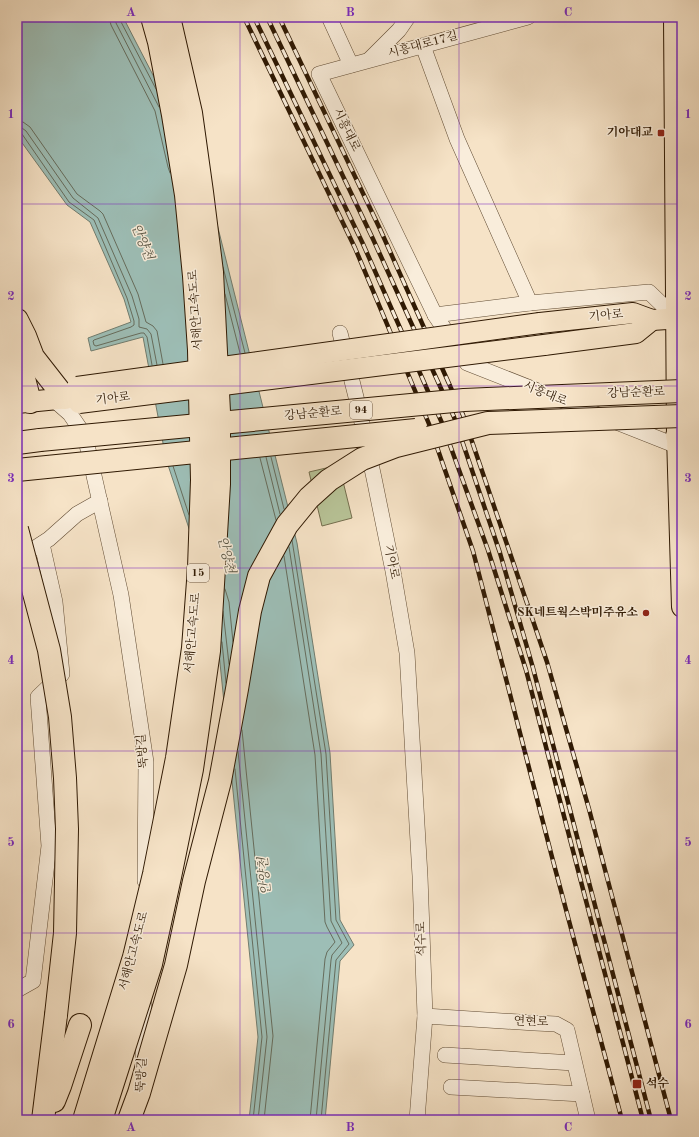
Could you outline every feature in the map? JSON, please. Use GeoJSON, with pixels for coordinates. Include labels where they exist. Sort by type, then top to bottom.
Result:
{"type":"FeatureCollection","features":[{"type":"Feature","properties":{"kind":"highway","name":"서해안고속도로"},"geometry":{"type":"LineString","coordinates":[[84,1120],[134,957],[156,866],[177,758],[193,648],[199,568],[202,450],[199,350],[194,276],[186,195],[159,42],[152,17]]}},
{"type":"Feature","properties":{"kind":"highway","name":"서해안고속도로"},"geometry":{"type":"LineString","coordinates":[[101,1120],[151,964],[192,768],[211,629],[219,477],[218,396],[212,272],[190,113],[170,17]]}},
{"type":"Feature","properties":{"kind":"highway"},"geometry":{"type":"LineString","coordinates":[[17,320],[33,357],[68,397]]}},
{"type":"Feature","properties":{"kind":"highway"},"geometry":{"type":"LineString","coordinates":[[17,351],[24,403]]}},
{"type":"Feature","properties":{"kind":"highway","name":"강남순환로"},"geometry":{"type":"LineString","coordinates":[[17,443],[464,400],[680,420]]}},
{"type":"Feature","properties":{"kind":"highway"},"geometry":{"type":"LineString","coordinates":[[130,1120],[176,965],[194,881],[220,781],[250,611],[260,576],[287,525],[309,498],[329,480],[362,459],[396,446],[488,423],[680,420]]}},
{"type":"Feature","properties":{"kind":"highway","name":"94"},"geometry":{"type":"LineString","coordinates":[[17,470],[488,423]]}},
{"type":"Feature","properties":{"kind":"highway"},"geometry":{"type":"LineString","coordinates":[[17,530],[48,650],[60,717],[65,778],[67,829],[65,933],[44,1120]]}},
{"type":"Feature","properties":{"kind":"highway"},"geometry":{"type":"LineString","coordinates":[[44,1120],[60,1086],[80,1024]]}},
{"type":"Feature","properties":{"kind":"main road"},"geometry":{"type":"LineString","coordinates":[[674,17],[682,607]]}},
{"type":"Feature","properties":{"kind":"main road","name":"기아로"},"geometry":{"type":"LineString","coordinates":[[24,403],[540,323],[633,313],[652,320],[679,318]]}},
{"type":"Feature","properties":{"kind":"main road","name":"기아로"},"geometry":{"type":"LineString","coordinates":[[68,397],[544,346],[636,333],[652,320]]}},
{"type":"Feature","properties":{"kind":"street"},"geometry":{"type":"LineString","coordinates":[[329,17],[351,65]]}},
{"type":"Feature","properties":{"kind":"street"},"geometry":{"type":"LineString","coordinates":[[369,60],[399,30],[408,17]]}},
{"type":"Feature","properties":{"kind":"street","name":"시흥대로17길"},"geometry":{"type":"LineString","coordinates":[[319,74],[528,17]]}},
{"type":"Feature","properties":{"kind":"street"},"geometry":{"type":"LineString","coordinates":[[674,55],[680,17]]}},
{"type":"Feature","properties":{"kind":"street"},"geometry":{"type":"LineString","coordinates":[[423,46],[456,139],[530,303]]}},
{"type":"Feature","properties":{"kind":"street","name":"시흥대로"},"geometry":{"type":"LineString","coordinates":[[319,74],[435,315],[467,363],[680,420]]}},
{"type":"Feature","properties":{"kind":"street"},"geometry":{"type":"LineString","coordinates":[[435,315],[530,303],[649,292],[679,318]]}},
{"type":"Feature","properties":{"kind":"street","name":"기아로"},"geometry":{"type":"LineString","coordinates":[[340,333],[360,408],[393,571],[407,653],[413,758]]}},
{"type":"Feature","properties":{"kind":"street","name":"뚝방길"},"geometry":{"type":"LineString","coordinates":[[68,397],[70,414],[86,436],[121,595],[146,762],[145,988],[142,1080],[138,1120]]}},
{"type":"Feature","properties":{"kind":"street"},"geometry":{"type":"LineString","coordinates":[[17,560],[49,539],[77,514],[100,501]]}},
{"type":"Feature","properties":{"kind":"street"},"geometry":{"type":"LineString","coordinates":[[17,990],[33,981],[49,846],[38,697],[62,674],[56,602],[42,544]]}},
{"type":"Feature","properties":{"kind":"street","name":"석수로"},"geometry":{"type":"LineString","coordinates":[[413,758],[420,876],[425,1016],[417,1120]]}},
{"type":"Feature","properties":{"kind":"street","name":"연현로"},"geometry":{"type":"LineString","coordinates":[[425,1016],[556,1024],[567,1030],[588,1120]]}},
{"type":"Feature","properties":{"kind":"street"},"geometry":{"type":"LineString","coordinates":[[445,1055],[574,1063]]}},
{"type":"Feature","properties":{"kind":"street"},"geometry":{"type":"LineString","coordinates":[[451,1087],[582,1094]]}},
{"type":"Feature","properties":{"kind":"green space"},"geometry":{"type":"Polygon","coordinates":[[[339,465],[352,518],[322,526],[309,472],[339,465]]]}},
{"type":"Feature","properties":{"kind":"water","name":"안양천"},"geometry":{"type":"Polygon","coordinates":[[[17,17],[123,17],[169,106],[208,188],[297,543],[330,753],[340,920],[354,945],[340,961],[325,1120],[249,1120],[258,1037],[214,604],[166,459],[143,337],[91,351],[88,338],[131,322],[124,299],[90,222],[67,205],[20,140],[17,132],[17,17]]]}},
{"type":"Feature","properties":{"kind":"railway"},"geometry":{"type":"LineString","coordinates":[[244,17],[355,248],[429,424],[473,551],[622,1120]]}},
{"type":"Feature","properties":{"kind":"railway"},"geometry":{"type":"LineString","coordinates":[[254,17],[363,244],[442,423],[488,550],[526,670],[643,1120]]}},
{"type":"Feature","properties":{"kind":"railway"},"geometry":{"type":"LineString","coordinates":[[267,17],[373,239],[454,417],[500,553],[533,668],[651,1120]]}},
{"type":"Feature","properties":{"kind":"railway"},"geometry":{"type":"LineString","coordinates":[[279,17],[380,229],[463,415],[547,662],[589,809],[671,1120]]}},
{"type":"Feature","properties":{"kind":"place","name":"기아대교"},"geometry":{"type":"Point","coordinates":[661,133]}},
{"type":"Feature","properties":{"kind":"place","name":"SK네트웍스박미주유소"},"geometry":{"type":"Point","coordinates":[646,613]}},
{"type":"Feature","properties":{"kind":"place","name":"석수"},"geometry":{"type":"Point","coordinates":[637,1084]}}]}
